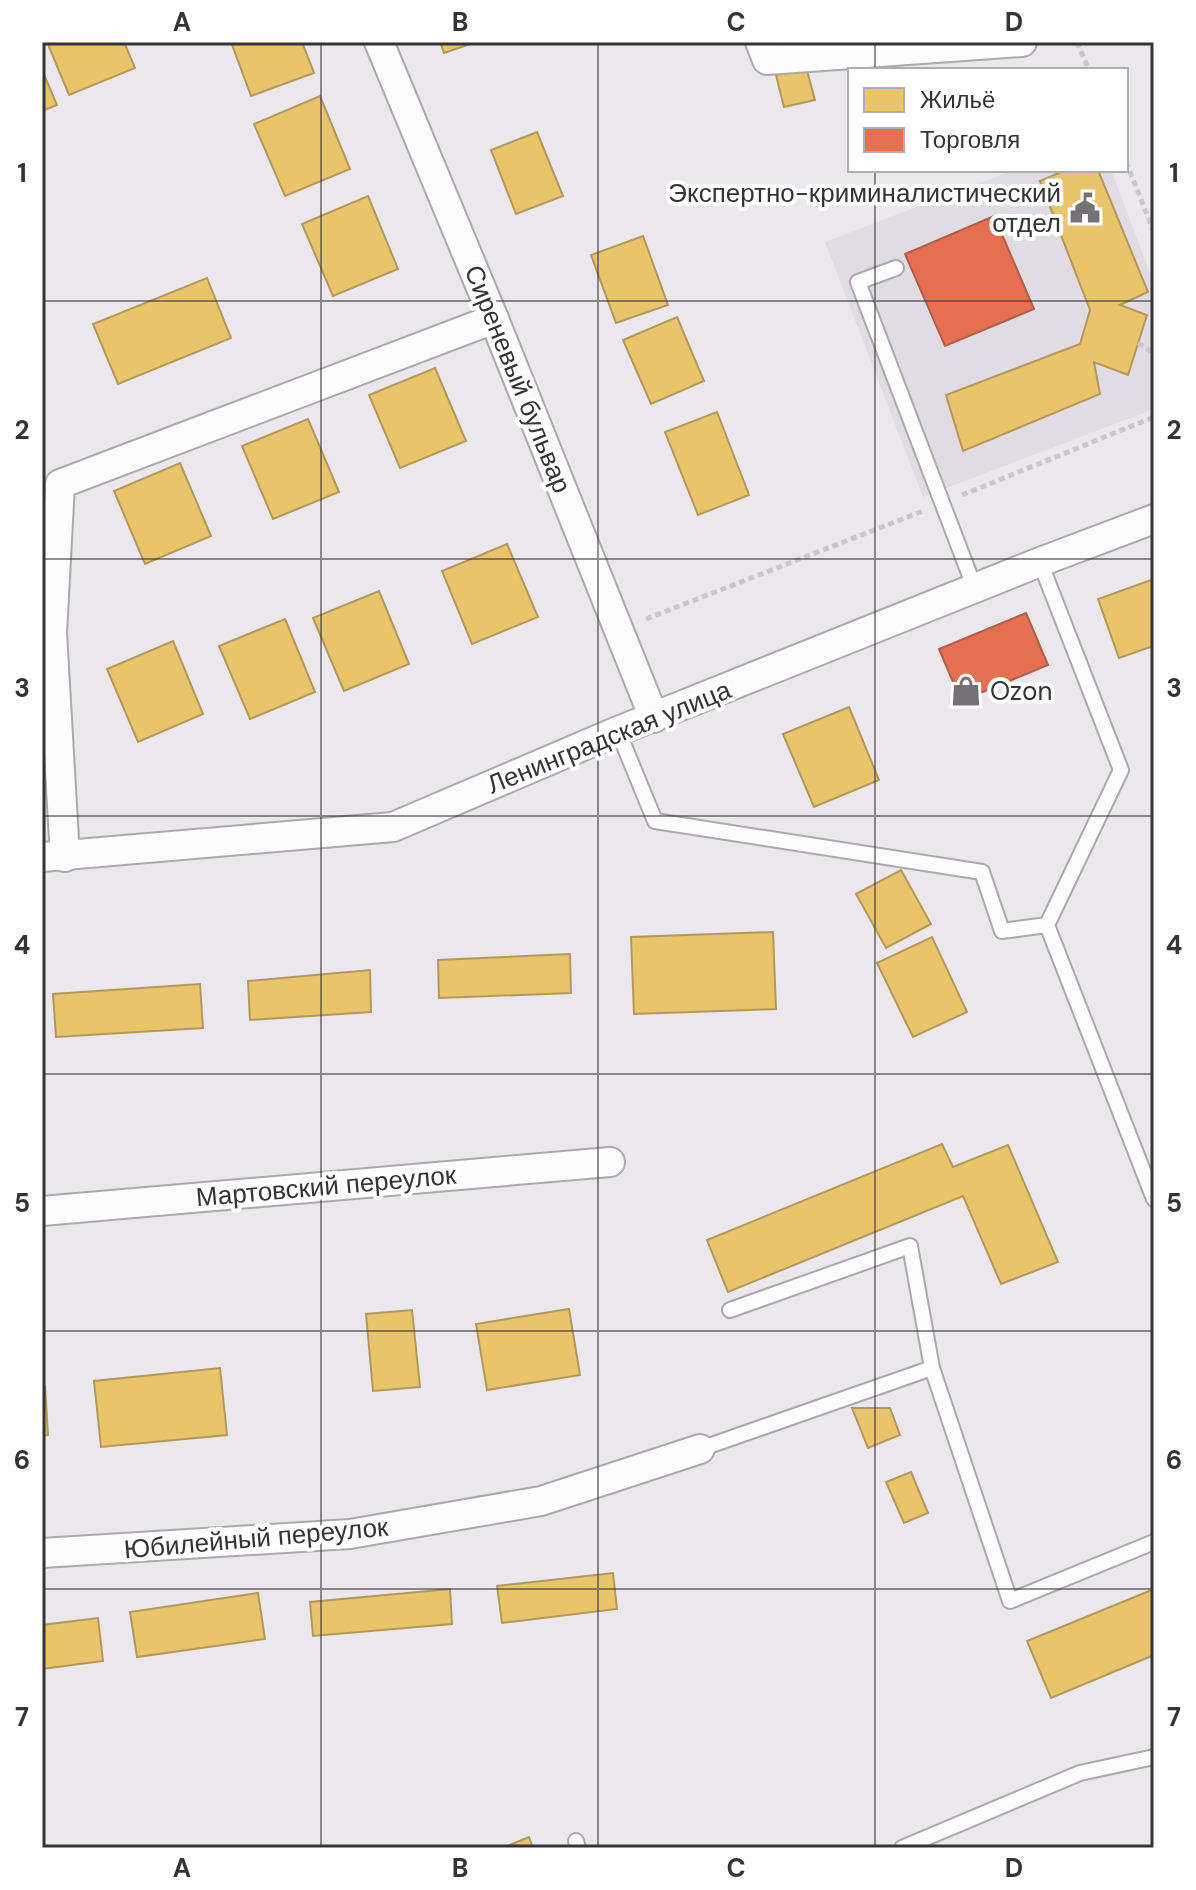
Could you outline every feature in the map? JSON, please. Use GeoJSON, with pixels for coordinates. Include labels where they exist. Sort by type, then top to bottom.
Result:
{"type":"FeatureCollection","features":[{"type":"Feature","properties":{"kind":"street","name":"Сиреневый бульвар"},"geometry":{"type":"LineString","coordinates":[[379,42],[654,718]]}},
{"type":"Feature","properties":{"kind":"street"},"geometry":{"type":"LineString","coordinates":[[760,42],[767,60],[1022,42]]}},
{"type":"Feature","properties":{"kind":"street"},"geometry":{"type":"LineString","coordinates":[[54,857],[52,633],[60,484],[494,319]]}},
{"type":"Feature","properties":{"kind":"street","name":"Ленинградская улица"},"geometry":{"type":"LineString","coordinates":[[54,857],[393,827],[618,731],[1154,519]]}},
{"type":"Feature","properties":{"kind":"street","name":"Мартовский переулок"},"geometry":{"type":"LineString","coordinates":[[42,1211],[610,1162]]}},
{"type":"Feature","properties":{"kind":"street","name":"Юбилейный переулок"},"geometry":{"type":"LineString","coordinates":[[42,1553],[350,1534],[541,1501],[700,1449]]}},
{"type":"Feature","properties":{"kind":"lane"},"geometry":{"type":"LineString","coordinates":[[896,268],[858,282],[975,589]]}},
{"type":"Feature","properties":{"kind":"lane"},"geometry":{"type":"LineString","coordinates":[[1040,562],[1121,770],[1047,925],[1154,1199]]}},
{"type":"Feature","properties":{"kind":"lane"},"geometry":{"type":"LineString","coordinates":[[618,731],[655,821],[982,872],[1002,931],[1047,925]]}},
{"type":"Feature","properties":{"kind":"lane"},"geometry":{"type":"LineString","coordinates":[[730,1310],[910,1246],[932,1368],[1010,1601],[1154,1542]]}},
{"type":"Feature","properties":{"kind":"lane"},"geometry":{"type":"LineString","coordinates":[[700,1449],[932,1368]]}},
{"type":"Feature","properties":{"kind":"lane"},"geometry":{"type":"LineString","coordinates":[[902,1848],[1080,1773],[1154,1757]]}},
{"type":"Feature","properties":{"kind":"path"},"geometry":{"type":"LineString","coordinates":[[1077,42],[1088,68]]}},
{"type":"Feature","properties":{"kind":"path"},"geometry":{"type":"LineString","coordinates":[[1128,167],[1154,232]]}},
{"type":"Feature","properties":{"kind":"path"},"geometry":{"type":"LineString","coordinates":[[1138,343],[1154,353]]}},
{"type":"Feature","properties":{"kind":"path"},"geometry":{"type":"LineString","coordinates":[[617,630],[1154,417]]}},
{"type":"Feature","properties":{"kind":"shaded area"},"geometry":{"type":"Polygon","coordinates":[[[1009,172],[1112,172],[1154,283],[1154,409],[923,497],[825,242],[1009,172]]]}},
{"type":"Feature","properties":{"kind":"building: Жильё"},"geometry":{"type":"Polygon","coordinates":[[[47,42],[124,42],[135,68],[69,95],[47,42]]]}},
{"type":"Feature","properties":{"kind":"building: Жильё"},"geometry":{"type":"Polygon","coordinates":[[[231,42],[302,42],[314,73],[251,96],[231,42]]]}},
{"type":"Feature","properties":{"kind":"building: Жильё"},"geometry":{"type":"Polygon","coordinates":[[[440,42],[476,42],[444,53],[440,42]]]}},
{"type":"Feature","properties":{"kind":"building: Жильё"},"geometry":{"type":"Polygon","coordinates":[[[806,67],[815,100],[784,107],[776,75],[806,67]]]}},
{"type":"Feature","properties":{"kind":"building: Жильё"},"geometry":{"type":"Polygon","coordinates":[[[42,70],[57,105],[42,111],[42,70]]]}},
{"type":"Feature","properties":{"kind":"building: Жильё"},"geometry":{"type":"Polygon","coordinates":[[[320,96],[350,169],[285,196],[254,124],[320,96]]]}},
{"type":"Feature","properties":{"kind":"building: Жильё"},"geometry":{"type":"Polygon","coordinates":[[[537,132],[563,196],[516,214],[491,150],[537,132]]]}},
{"type":"Feature","properties":{"kind":"building: Жильё"},"geometry":{"type":"Polygon","coordinates":[[[1061,172],[1099,172],[1148,292],[1120,305],[1147,315],[1128,375],[1094,362],[1100,394],[963,451],[946,395],[1080,344],[1090,310],[1040,181],[1061,172]]]}},
{"type":"Feature","properties":{"kind":"building: Жильё"},"geometry":{"type":"Polygon","coordinates":[[[368,196],[398,269],[333,296],[302,224],[368,196]]]}},
{"type":"Feature","properties":{"kind":"building: Жильё"},"geometry":{"type":"Polygon","coordinates":[[[643,236],[668,305],[616,323],[591,255],[643,236]]]}},
{"type":"Feature","properties":{"kind":"building: Жильё"},"geometry":{"type":"Polygon","coordinates":[[[207,278],[231,338],[118,384],[93,324],[207,278]]]}},
{"type":"Feature","properties":{"kind":"building: Жильё"},"geometry":{"type":"Polygon","coordinates":[[[677,317],[704,381],[651,404],[623,340],[677,317]]]}},
{"type":"Feature","properties":{"kind":"building: Жильё"},"geometry":{"type":"Polygon","coordinates":[[[435,368],[466,441],[400,468],[369,395],[435,368]]]}},
{"type":"Feature","properties":{"kind":"building: Жильё"},"geometry":{"type":"Polygon","coordinates":[[[717,412],[749,495],[698,515],[665,432],[717,412]]]}},
{"type":"Feature","properties":{"kind":"building: Жильё"},"geometry":{"type":"Polygon","coordinates":[[[308,419],[339,492],[273,519],[242,446],[308,419]]]}},
{"type":"Feature","properties":{"kind":"building: Жильё"},"geometry":{"type":"Polygon","coordinates":[[[180,463],[211,536],[145,564],[114,491],[180,463]]]}},
{"type":"Feature","properties":{"kind":"building: Жильё"},"geometry":{"type":"Polygon","coordinates":[[[507,544],[538,617],[472,644],[442,571],[507,544]]]}},
{"type":"Feature","properties":{"kind":"building: Жильё"},"geometry":{"type":"Polygon","coordinates":[[[1154,579],[1154,649],[1153,646],[1119,658],[1098,599],[1154,579]]]}},
{"type":"Feature","properties":{"kind":"building: Жильё"},"geometry":{"type":"Polygon","coordinates":[[[379,591],[409,664],[344,691],[313,618],[379,591]]]}},
{"type":"Feature","properties":{"kind":"building: Жильё"},"geometry":{"type":"Polygon","coordinates":[[[285,619],[315,692],[250,719],[219,646],[285,619]]]}},
{"type":"Feature","properties":{"kind":"building: Жильё"},"geometry":{"type":"Polygon","coordinates":[[[173,641],[203,714],[138,742],[107,669],[173,641]]]}},
{"type":"Feature","properties":{"kind":"building: Жильё"},"geometry":{"type":"Polygon","coordinates":[[[849,707],[879,780],[814,807],[783,734],[849,707]]]}},
{"type":"Feature","properties":{"kind":"building: Жильё"},"geometry":{"type":"Polygon","coordinates":[[[901,870],[931,924],[886,948],[856,894],[901,870]]]}},
{"type":"Feature","properties":{"kind":"building: Жильё"},"geometry":{"type":"Polygon","coordinates":[[[773,932],[776,1009],[634,1014],[631,937],[773,932]]]}},
{"type":"Feature","properties":{"kind":"building: Жильё"},"geometry":{"type":"Polygon","coordinates":[[[932,937],[967,1012],[913,1037],[877,963],[932,937]]]}},
{"type":"Feature","properties":{"kind":"building: Жильё"},"geometry":{"type":"Polygon","coordinates":[[[570,954],[571,993],[439,998],[438,960],[570,954]]]}},
{"type":"Feature","properties":{"kind":"building: Жильё"},"geometry":{"type":"Polygon","coordinates":[[[370,970],[371,1012],[250,1020],[248,981],[370,970]]]}},
{"type":"Feature","properties":{"kind":"building: Жильё"},"geometry":{"type":"Polygon","coordinates":[[[200,984],[203,1028],[56,1037],[53,994],[200,984]]]}},
{"type":"Feature","properties":{"kind":"building: Жильё"},"geometry":{"type":"Polygon","coordinates":[[[942,1144],[953,1167],[1008,1145],[1058,1262],[1001,1284],[963,1196],[728,1292],[707,1240],[942,1144]]]}},
{"type":"Feature","properties":{"kind":"building: Жильё"},"geometry":{"type":"Polygon","coordinates":[[[569,1309],[580,1375],[487,1390],[476,1324],[569,1309]]]}},
{"type":"Feature","properties":{"kind":"building: Жильё"},"geometry":{"type":"Polygon","coordinates":[[[412,1310],[420,1387],[373,1391],[366,1314],[412,1310]]]}},
{"type":"Feature","properties":{"kind":"building: Жильё"},"geometry":{"type":"Polygon","coordinates":[[[220,1368],[227,1435],[101,1447],[94,1381],[220,1368]]]}},
{"type":"Feature","properties":{"kind":"building: Жильё"},"geometry":{"type":"Polygon","coordinates":[[[42,1386],[45,1386],[48,1435],[42,1436],[42,1386]]]}},
{"type":"Feature","properties":{"kind":"building: Жильё"},"geometry":{"type":"Polygon","coordinates":[[[852,1408],[890,1408],[900,1435],[868,1448],[852,1408]]]}},
{"type":"Feature","properties":{"kind":"building: Жильё"},"geometry":{"type":"Polygon","coordinates":[[[911,1472],[928,1513],[904,1523],[886,1482],[911,1472]]]}},
{"type":"Feature","properties":{"kind":"building: Жильё"},"geometry":{"type":"Polygon","coordinates":[[[613,1573],[617,1609],[502,1623],[497,1586],[613,1573]]]}},
{"type":"Feature","properties":{"kind":"building: Жильё"},"geometry":{"type":"Polygon","coordinates":[[[450,1589],[452,1624],[313,1636],[310,1602],[450,1589]]]}},
{"type":"Feature","properties":{"kind":"building: Жильё"},"geometry":{"type":"Polygon","coordinates":[[[1154,1589],[1154,1655],[1051,1698],[1027,1641],[1154,1589]]]}},
{"type":"Feature","properties":{"kind":"building: Жильё"},"geometry":{"type":"Polygon","coordinates":[[[258,1593],[265,1639],[137,1657],[130,1612],[258,1593]]]}},
{"type":"Feature","properties":{"kind":"building: Жильё"},"geometry":{"type":"Polygon","coordinates":[[[98,1618],[103,1661],[42,1669],[42,1625],[98,1618]]]}},
{"type":"Feature","properties":{"kind":"building: Жильё"},"geometry":{"type":"Polygon","coordinates":[[[529,1837],[533,1848],[502,1848],[529,1837]]]}},
{"type":"Feature","properties":{"kind":"building: Торговля"},"geometry":{"type":"Polygon","coordinates":[[[994,216],[1034,309],[945,346],[905,254],[994,216]]]}},
{"type":"Feature","properties":{"kind":"building: Торговля"},"geometry":{"type":"Polygon","coordinates":[[[1026,613],[1048,665],[961,701],[939,649],[1026,613]]]}},
{"type":"Feature","properties":{"kind":"place","name":"Экспертно-криминалистический отдел"},"geometry":{"type":"Point","coordinates":[1085,208]}},
{"type":"Feature","properties":{"kind":"place","name":"Ozon"},"geometry":{"type":"Point","coordinates":[966,691]}}]}
